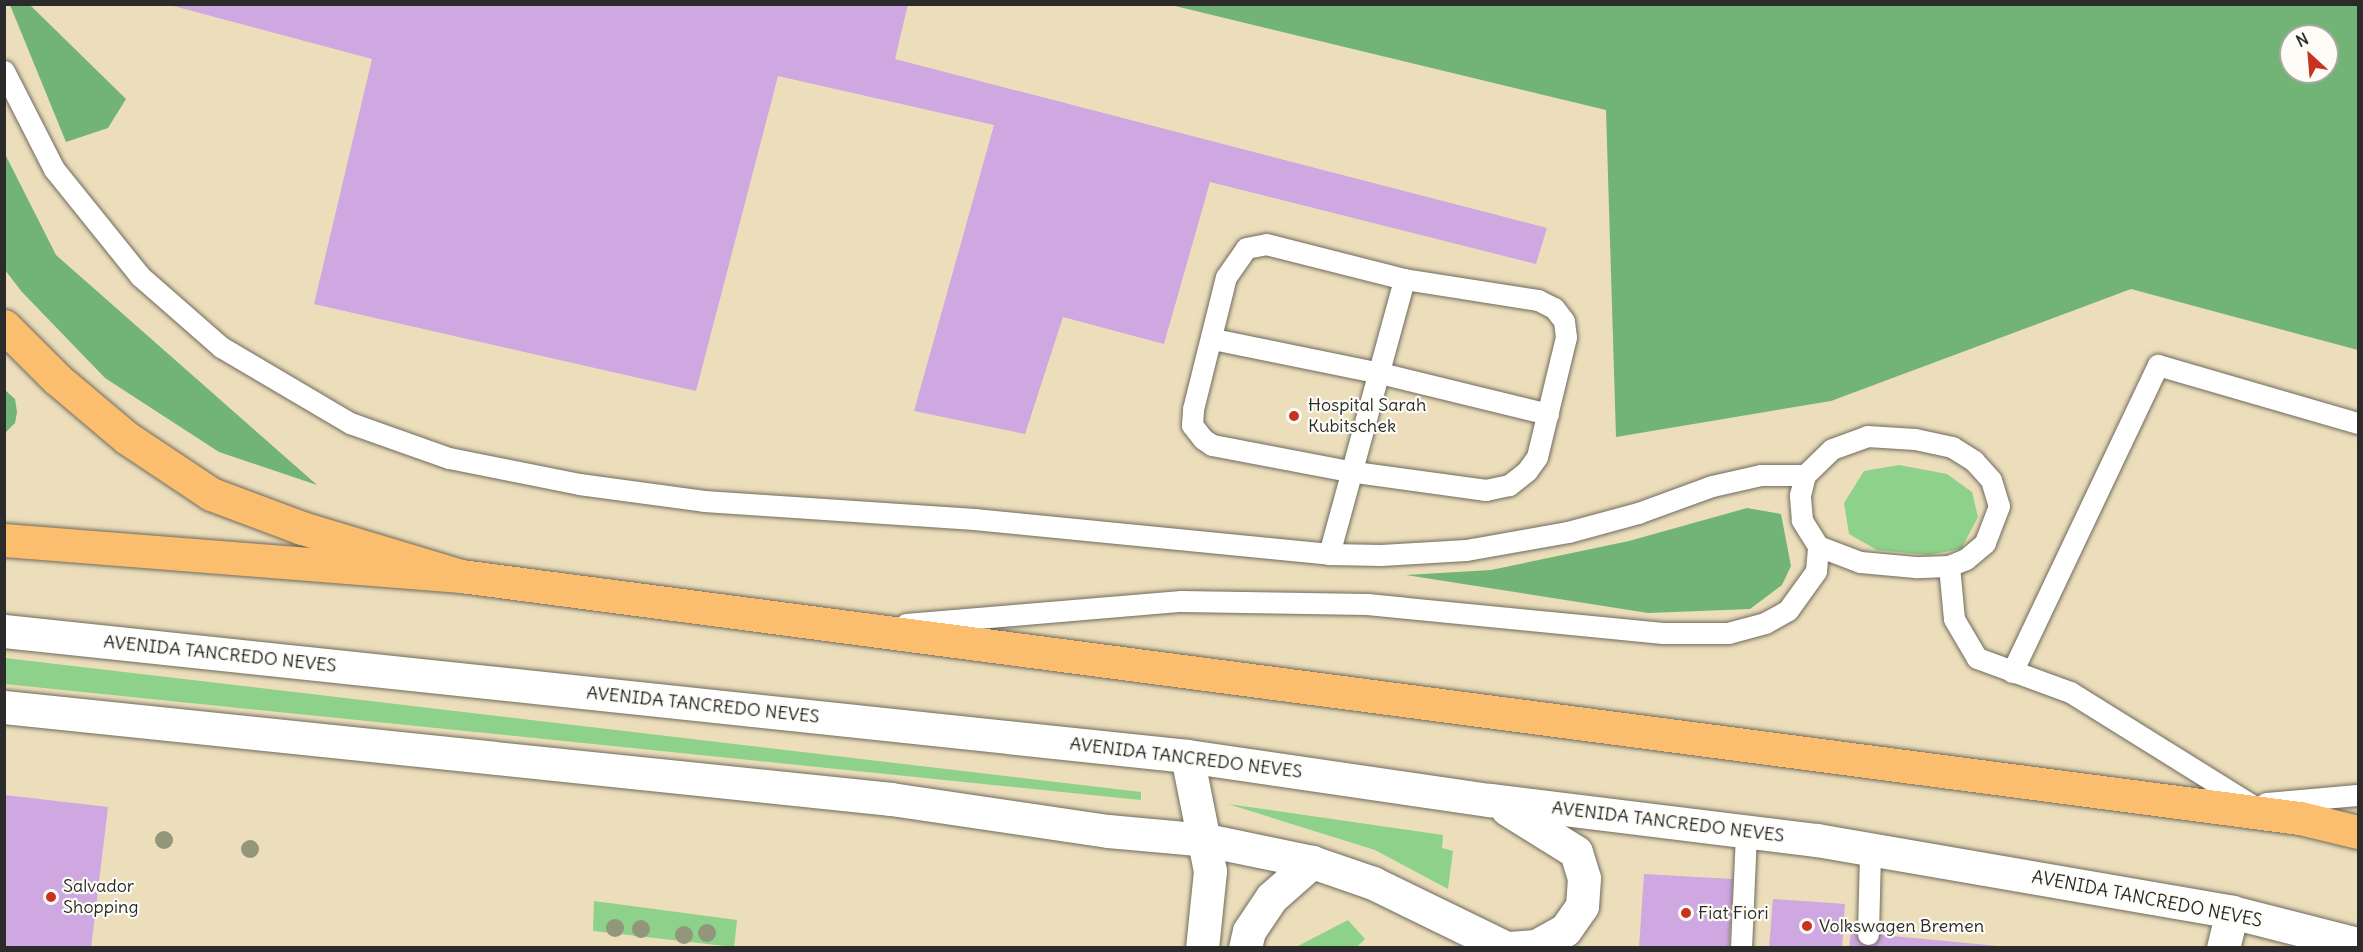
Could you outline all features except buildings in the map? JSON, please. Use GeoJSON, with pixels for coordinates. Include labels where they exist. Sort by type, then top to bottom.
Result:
{"type":"FeatureCollection","features":[{"type":"Feature","properties":{"kind":"main road"},"geometry":{"type":"LineString","coordinates":[[4,326],[57,379],[127,438],[211,494],[302,528],[461,576]]}},
{"type":"Feature","properties":{"kind":"main road"},"geometry":{"type":"LineString","coordinates":[[4,540],[461,576],[2244,808],[2358,832]]}},
{"type":"Feature","properties":{"kind":"street","name":"AVENIDA TANCREDO NEVES"},"geometry":{"type":"LineString","coordinates":[[4,631],[1186,756],[1490,800],[1746,831],[1870,850],[2232,912],[2358,944]]}},
{"type":"Feature","properties":{"kind":"street"},"geometry":{"type":"LineString","coordinates":[[4,707],[891,799],[1108,831],[1206,840],[1312,862],[1373,883],[1490,945],[1536,946],[1565,930],[1582,906],[1584,878],[1576,852],[1540,827],[1490,800]]}},
{"type":"Feature","properties":{"kind":"street"},"geometry":{"type":"LineString","coordinates":[[1186,756],[1206,840],[1210,871],[1202,948]]}},
{"type":"Feature","properties":{"kind":"street"},"geometry":{"type":"LineString","coordinates":[[1245,948],[1249,931],[1271,898],[1312,862]]}},
{"type":"Feature","properties":{"kind":"street"},"geometry":{"type":"LineString","coordinates":[[2223,948],[2232,912]]}},
{"type":"Feature","properties":{"kind":"lane"},"geometry":{"type":"LineString","coordinates":[[4,71],[54,169],[140,276],[221,347],[350,423],[449,458],[579,484],[693,499],[974,519],[1329,554],[1466,550],[1568,532],[1638,513],[1722,484],[1761,475],[1805,475]]}},
{"type":"Feature","properties":{"kind":"lane"},"geometry":{"type":"LineString","coordinates":[[1266,244],[1404,279],[1538,300],[1554,308],[1564,321],[1566,337],[1537,456],[1527,471],[1509,485],[1486,490],[1354,472],[1212,445],[1203,439],[1192,425],[1193,409],[1213,339],[1226,277],[1246,248],[1266,244]]}},
{"type":"Feature","properties":{"kind":"lane"},"geometry":{"type":"LineString","coordinates":[[1329,554],[1354,472],[1404,279]]}},
{"type":"Feature","properties":{"kind":"lane"},"geometry":{"type":"LineString","coordinates":[[1213,339],[1380,373],[1548,414]]}},
{"type":"Feature","properties":{"kind":"lane"},"geometry":{"type":"LineString","coordinates":[[2012,672],[2158,364],[2358,423]]}},
{"type":"Feature","properties":{"kind":"lane"},"geometry":{"type":"LineString","coordinates":[[860,628],[1181,601],[1368,604],[1663,633],[1728,633],[1766,623],[1788,610],[1816,571],[1818,546],[1802,520],[1800,495],[1805,475],[1832,449],[1867,436],[1915,439],[1952,447],[1974,461],[1991,480],[1999,506],[1985,543],[1966,559],[1949,566],[1860,562],[1818,546]]}},
{"type":"Feature","properties":{"kind":"lane"},"geometry":{"type":"LineString","coordinates":[[1949,566],[1954,619],[1977,658],[2070,692],[2244,808],[2358,795]]}},
{"type":"Feature","properties":{"kind":"lane"},"geometry":{"type":"LineString","coordinates":[[1741,948],[1746,831]]}},
{"type":"Feature","properties":{"kind":"lane"},"geometry":{"type":"LineString","coordinates":[[1869,934],[1870,850]]}},
{"type":"Feature","properties":{"kind":"green space"},"geometry":{"type":"Polygon","coordinates":[[[10,5],[30,5],[126,99],[108,128],[66,142],[10,5]]]}},
{"type":"Feature","properties":{"kind":"green space"},"geometry":{"type":"Polygon","coordinates":[[[1171,5],[2358,5],[2358,350],[2131,289],[1831,401],[1616,437],[1606,110],[1171,5]]]}},
{"type":"Feature","properties":{"kind":"green space"},"geometry":{"type":"Polygon","coordinates":[[[5,154],[56,255],[317,485],[219,452],[105,378],[22,292],[5,270],[5,154]]]}},
{"type":"Feature","properties":{"kind":"green space"},"geometry":{"type":"Polygon","coordinates":[[[5,390],[15,399],[17,412],[15,423],[5,433],[5,390]]]}},
{"type":"Feature","properties":{"kind":"green space"},"geometry":{"type":"Polygon","coordinates":[[[1899,465],[1947,474],[1972,492],[1978,517],[1961,549],[1928,555],[1877,550],[1849,534],[1844,503],[1864,471],[1899,465]]]}},
{"type":"Feature","properties":{"kind":"green space"},"geometry":{"type":"Polygon","coordinates":[[[1747,508],[1781,514],[1791,566],[1782,585],[1750,609],[1648,613],[1406,575],[1491,570],[1629,541],[1747,508]]]}},
{"type":"Feature","properties":{"kind":"green space"},"geometry":{"type":"Polygon","coordinates":[[[5,658],[1141,792],[1141,800],[5,684],[5,658]]]}},
{"type":"Feature","properties":{"kind":"green space"},"geometry":{"type":"Polygon","coordinates":[[[1228,804],[1443,835],[1442,848],[1453,851],[1448,889],[1375,850],[1228,804]]]}},
{"type":"Feature","properties":{"kind":"green space"},"geometry":{"type":"Polygon","coordinates":[[[594,901],[737,920],[734,947],[593,931],[594,901]]]}},
{"type":"Feature","properties":{"kind":"green space"},"geometry":{"type":"Polygon","coordinates":[[[1348,920],[1365,939],[1357,947],[1296,947],[1348,920]]]}},
{"type":"Feature","properties":{"kind":"place","name":"Hospital Sarah Kubitschek"},"geometry":{"type":"Point","coordinates":[1294,416]}},
{"type":"Feature","properties":{"kind":"place","name":"Salvador Shopping"},"geometry":{"type":"Point","coordinates":[51,897]}},
{"type":"Feature","properties":{"kind":"place","name":"Fiat Fiori"},"geometry":{"type":"Point","coordinates":[1686,913]}},
{"type":"Feature","properties":{"kind":"place","name":"Volkswagen Bremen"},"geometry":{"type":"Point","coordinates":[1807,926]}}]}
